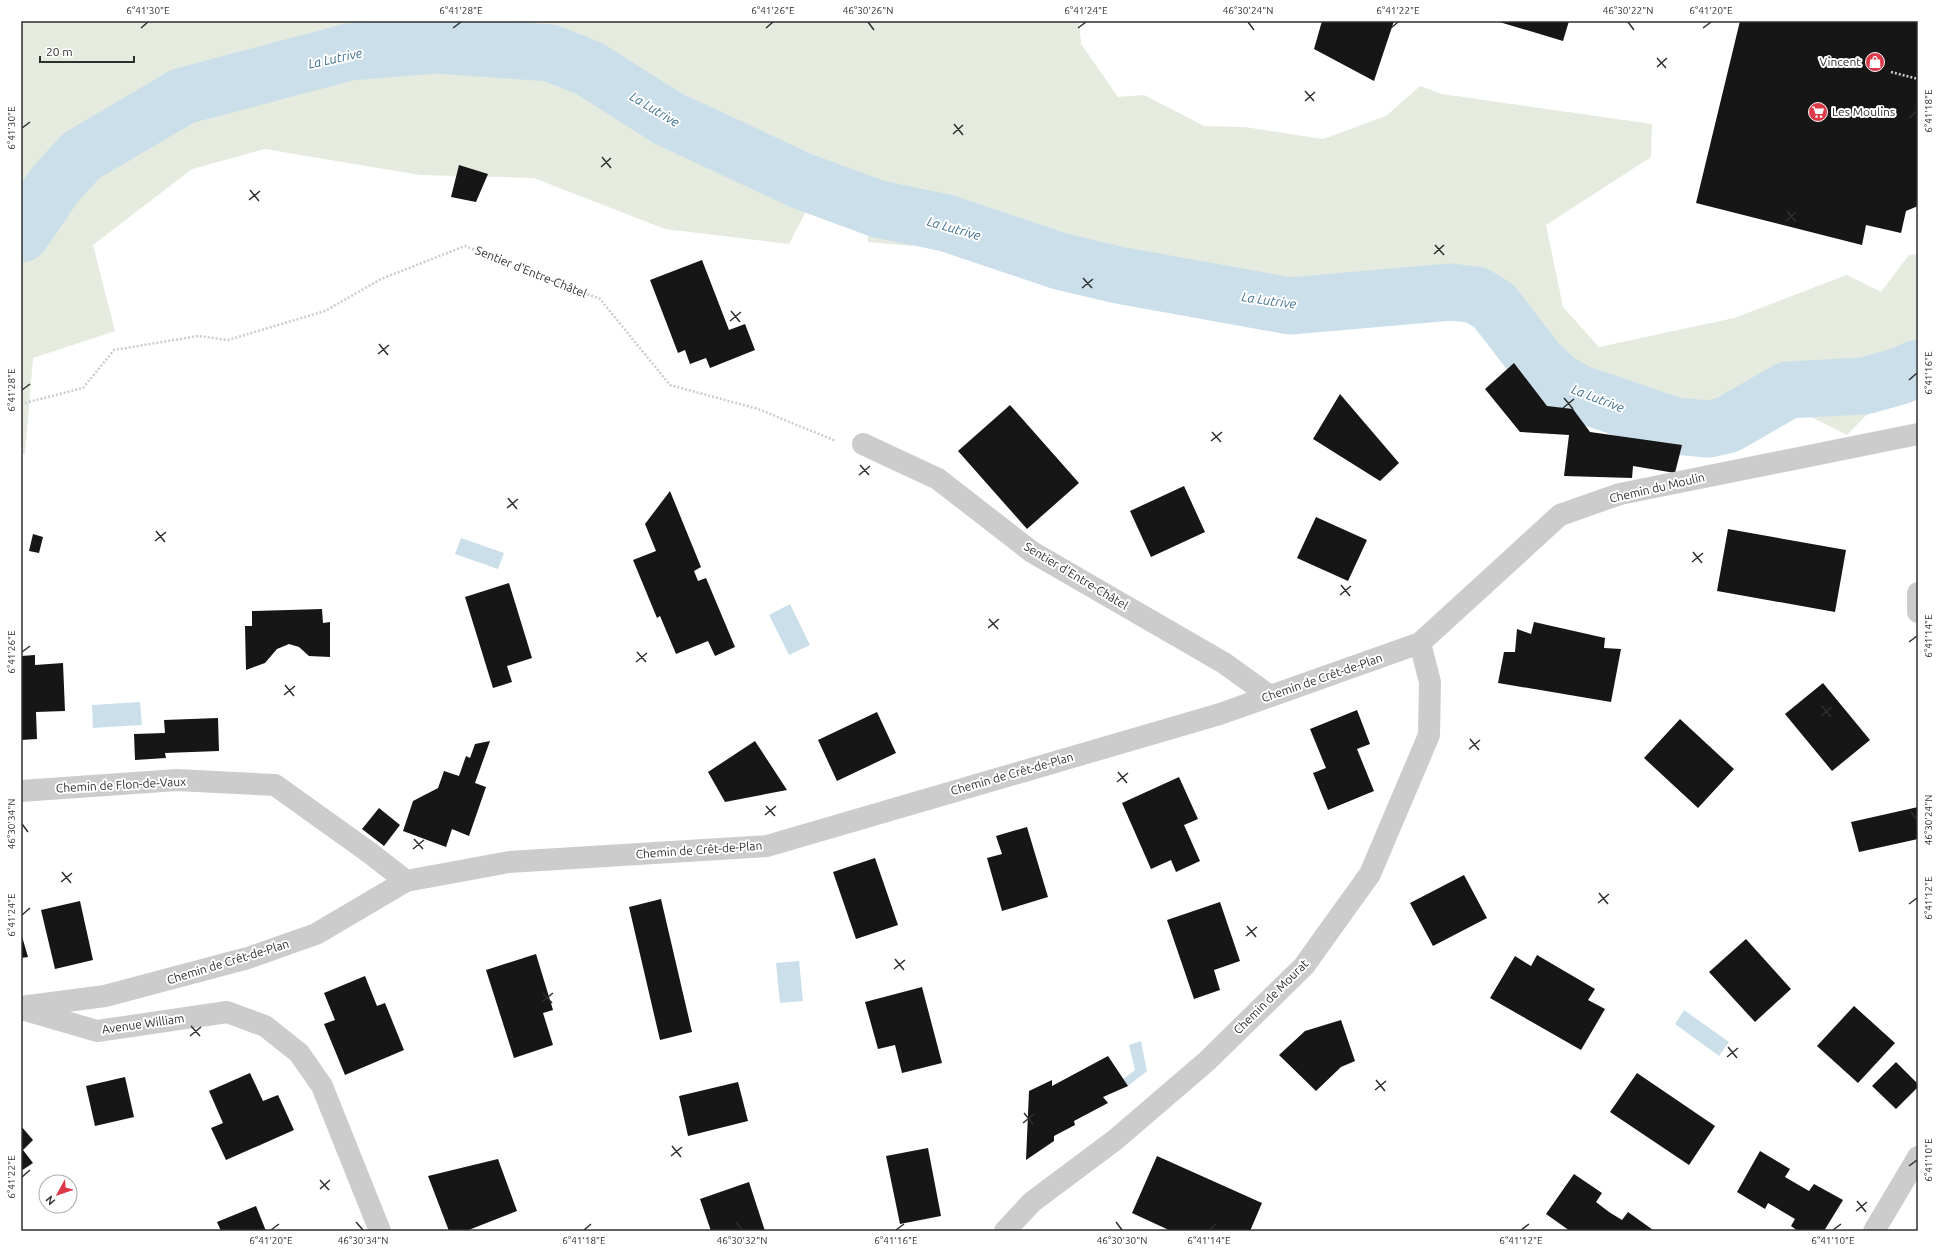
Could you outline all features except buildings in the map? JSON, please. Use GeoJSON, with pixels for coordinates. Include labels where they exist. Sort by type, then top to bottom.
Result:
{"type":"FeatureCollection","features":[{"type":"Feature","properties":{"kind":"street","name":"Chemin du Moulin"},"geometry":{"type":"LineString","coordinates":[[1420,643],[1560,515],[1620,494],[1918,434]]}},
{"type":"Feature","properties":{"kind":"street","name":"Sentier d'Entre-Châtel"},"geometry":{"type":"LineString","coordinates":[[863,444],[938,479],[1032,552],[1224,663],[1270,696]]}},
{"type":"Feature","properties":{"kind":"street"},"geometry":{"type":"LineString","coordinates":[[1918,594],[1918,612]]}},
{"type":"Feature","properties":{"kind":"street","name":"Chemin de Crêt-de-Plan"},"geometry":{"type":"LineString","coordinates":[[21,1008],[105,996],[248,958],[316,934],[406,881],[510,862],[767,846],[1220,714],[1420,643]]}},
{"type":"Feature","properties":{"kind":"street","name":"Chemin de Mourat"},"geometry":{"type":"LineString","coordinates":[[1005,1231],[1032,1202],[1115,1140],[1206,1061],[1288,982],[1304,966],[1370,874],[1429,735],[1430,682],[1420,643]]}},
{"type":"Feature","properties":{"kind":"street","name":"Chemin de Flon-de-Vaux"},"geometry":{"type":"LineString","coordinates":[[21,790],[178,780],[275,785],[370,853],[406,881]]}},
{"type":"Feature","properties":{"kind":"street","name":"Avenue William"},"geometry":{"type":"LineString","coordinates":[[21,1008],[97,1031],[227,1012],[265,1026],[299,1053],[322,1086],[380,1231]]}},
{"type":"Feature","properties":{"kind":"street"},"geometry":{"type":"LineString","coordinates":[[1874,1231],[1918,1157]]}},
{"type":"Feature","properties":{"kind":"path"},"geometry":{"type":"LineString","coordinates":[[1891,72],[1918,79]]}},
{"type":"Feature","properties":{"kind":"path","name":"Sentier d'Entre-Châtel"},"geometry":{"type":"LineString","coordinates":[[21,404],[83,388],[114,350],[198,336],[228,340],[325,311],[381,278],[465,246],[600,299],[670,385],[758,410],[833,441],[863,444]]}},
{"type":"Feature","properties":{"kind":"shaded area"},"geometry":{"type":"Polygon","coordinates":[[[21,21],[1079,21],[1081,44],[1118,97],[1144,95],[1204,126],[1245,127],[1323,139],[1386,116],[1420,86],[1442,94],[1652,124],[1651,157],[1546,225],[1563,307],[1599,347],[1734,318],[1847,275],[1881,292],[1909,255],[1918,254],[1918,362],[1847,435],[1781,402],[1710,449],[1583,408],[1479,300],[1089,264],[1004,232],[928,207],[913,246],[868,242],[868,199],[818,188],[789,244],[665,229],[534,178],[420,175],[265,149],[192,169],[93,245],[115,331],[33,358],[25,454],[21,454],[21,21]]]}},
{"type":"Feature","properties":{"kind":"water"},"geometry":{"type":"Polygon","coordinates":[[[461,538],[504,553],[498,569],[455,554],[461,538]]]}},
{"type":"Feature","properties":{"kind":"water"},"geometry":{"type":"Polygon","coordinates":[[[790,604],[810,645],[789,655],[769,615],[790,604]]]}},
{"type":"Feature","properties":{"kind":"water"},"geometry":{"type":"Polygon","coordinates":[[[140,702],[142,725],[93,728],[92,705],[140,702]]]}},
{"type":"Feature","properties":{"kind":"water"},"geometry":{"type":"Polygon","coordinates":[[[799,961],[803,1001],[780,1003],[776,963],[799,961]]]}},
{"type":"Feature","properties":{"kind":"water"},"geometry":{"type":"Polygon","coordinates":[[[1684,1010],[1729,1042],[1719,1056],[1675,1024],[1684,1010]]]}},
{"type":"Feature","properties":{"kind":"water"},"geometry":{"type":"Polygon","coordinates":[[[1141,1041],[1147,1071],[1128,1086],[1123,1079],[1135,1070],[1129,1045],[1141,1041]]]}},
{"type":"Feature","properties":{"kind":"waterway","name":"La Lutrive"},"geometry":{"type":"LineString","coordinates":[[21,234],[54,186],[81,156],[183,96],[349,52],[436,45],[551,53],[590,69],[669,119],[802,181],[878,209],[946,223],[1059,261],[1118,275],[1290,306],[1451,292],[1476,295],[1494,306],[1538,363],[1557,381],[1578,393],[1675,426],[1709,429],[1727,425],[1788,390],[1864,386],[1900,376],[1918,368]]}},
{"type":"Feature","properties":{"kind":"place","name":"Vincent"},"geometry":{"type":"Point","coordinates":[1875,62]}},
{"type":"Feature","properties":{"kind":"place","name":"Les Moulins"},"geometry":{"type":"Point","coordinates":[1818,112]}}]}
